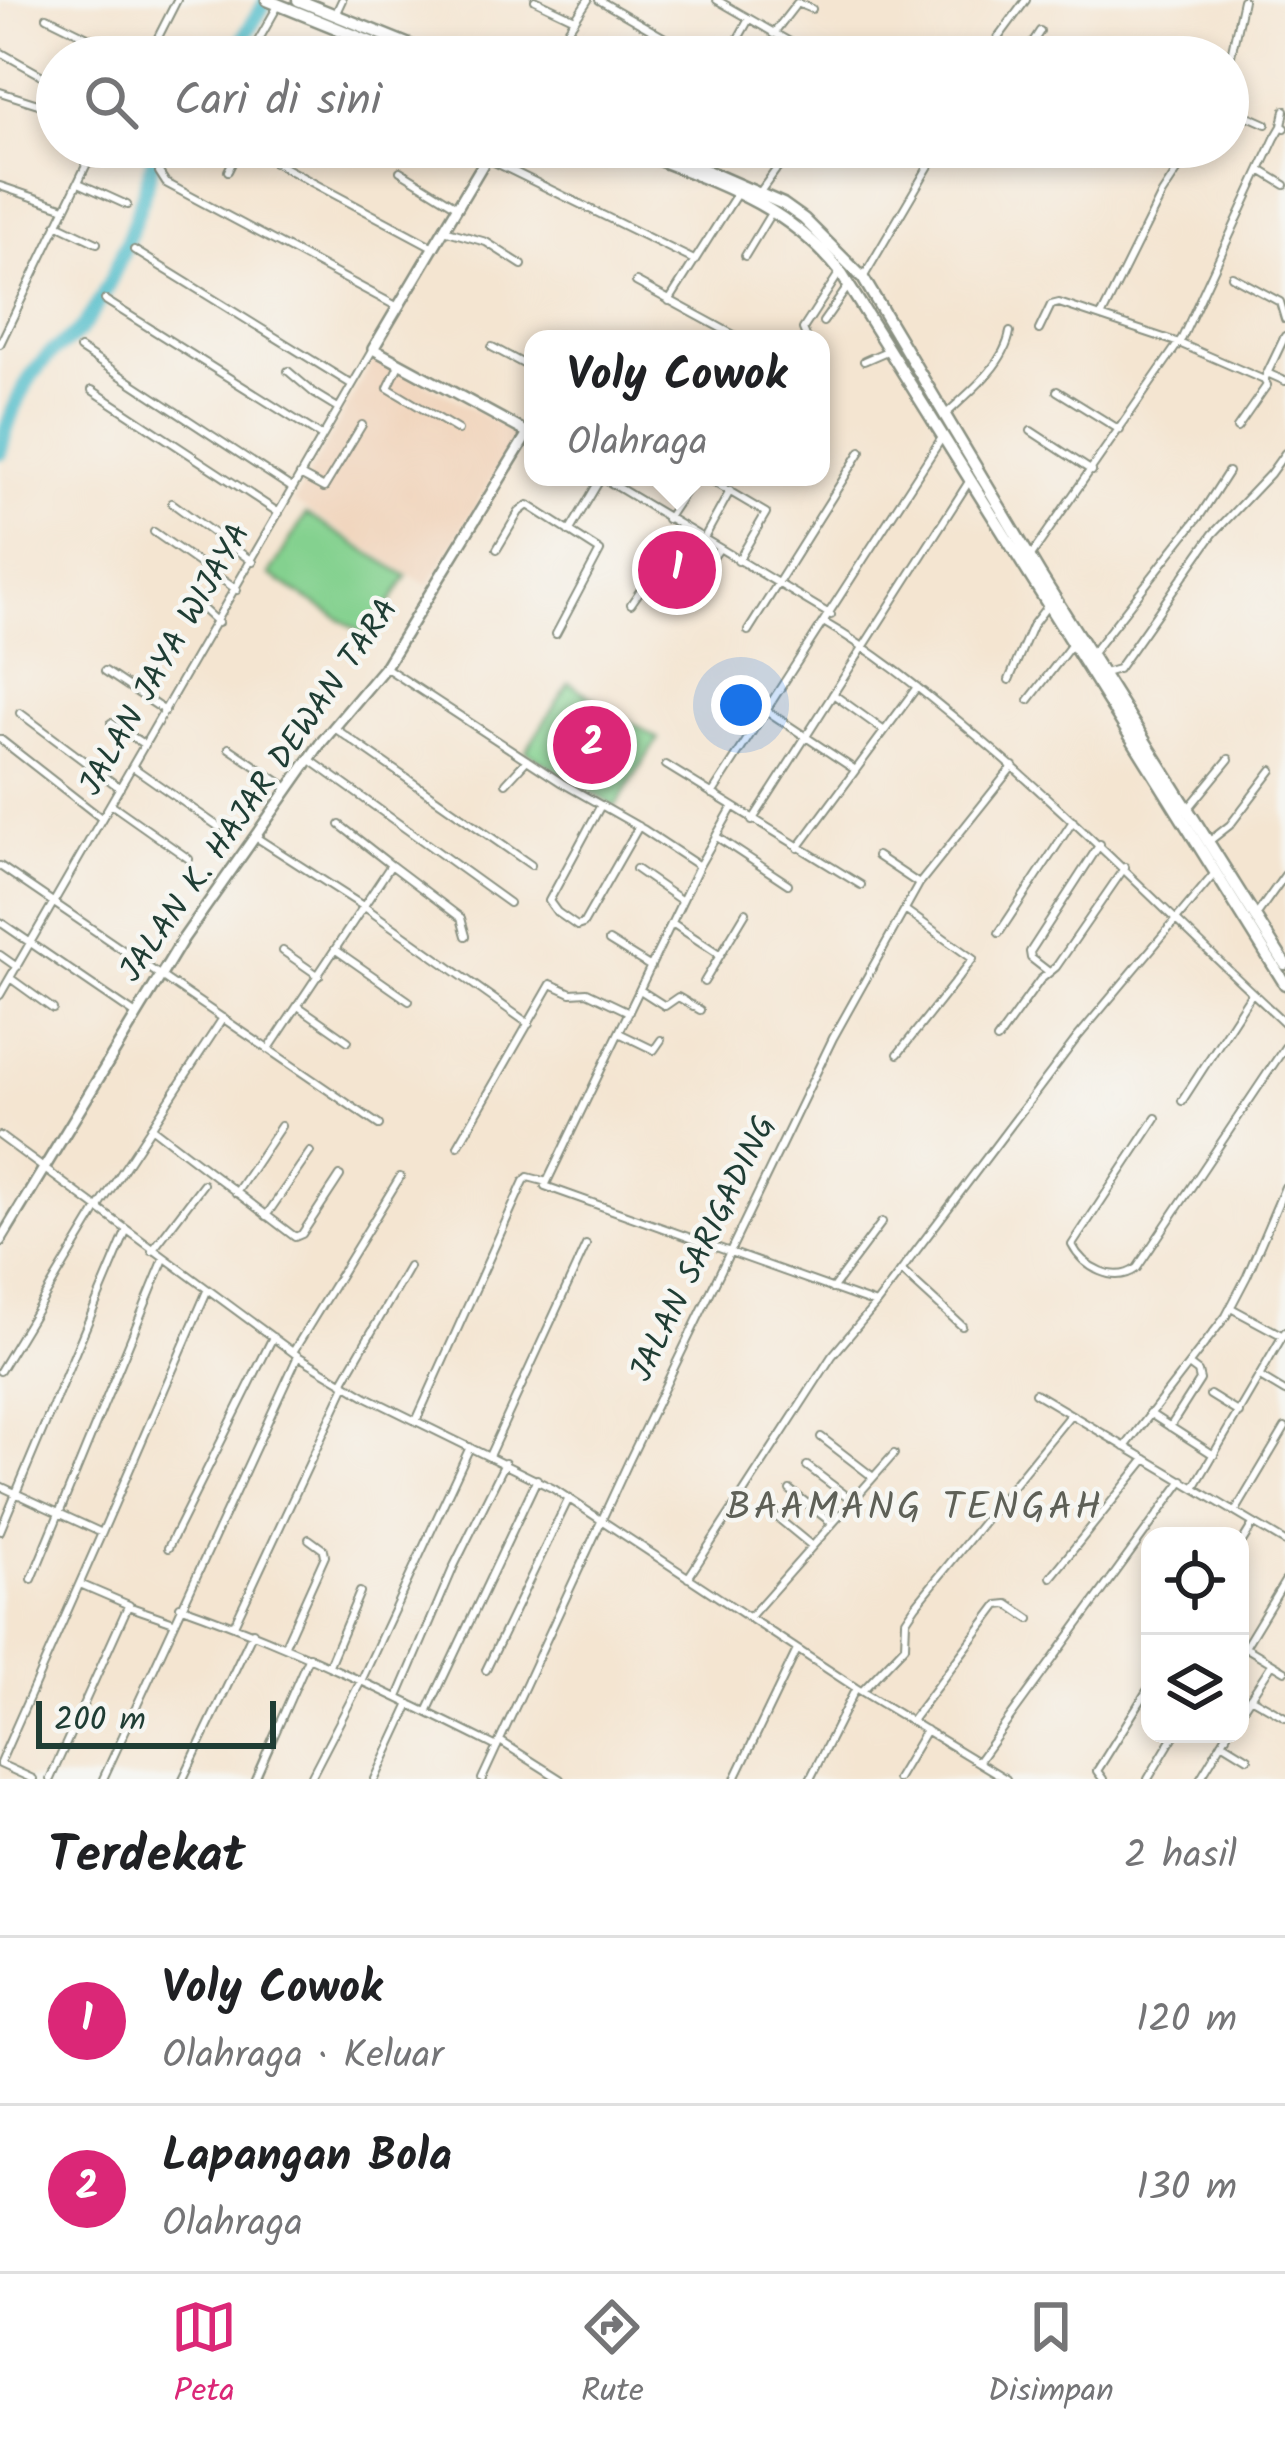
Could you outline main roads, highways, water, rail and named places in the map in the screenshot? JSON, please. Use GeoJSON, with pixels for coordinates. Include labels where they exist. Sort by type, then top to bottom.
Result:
{"type":"FeatureCollection","features":[{"type":"Feature","properties":{"kind":"main road"},"geometry":{"type":"LineString","coordinates":[[298,0],[368,36]]}},
{"type":"Feature","properties":{"kind":"main road"},"geometry":{"type":"LineString","coordinates":[[274,2],[374,36]]}},
{"type":"Feature","properties":{"kind":"main road"},"geometry":{"type":"LineString","coordinates":[[678,168],[757,196],[795,225],[840,272],[943,436],[1030,557],[1048,605],[1255,917],[1285,984]]}},
{"type":"Feature","properties":{"kind":"main road"},"geometry":{"type":"LineString","coordinates":[[697,168],[804,219],[863,278],[1037,579],[1188,809],[1215,873],[1278,960]]}},
{"type":"Feature","properties":{"kind":"waterway"},"geometry":{"type":"LineString","coordinates":[[245,36],[267,0]]}},
{"type":"Feature","properties":{"kind":"waterway"},"geometry":{"type":"LineString","coordinates":[[0,453],[24,387],[51,353],[80,330],[105,291],[136,217],[150,168]]}},
{"type":"Feature","properties":{"kind":"place","name":"Voly Cowok"},"geometry":{"type":"Point","coordinates":[677,570]}},
{"type":"Feature","properties":{"kind":"place","name":"Lapangan Bola"},"geometry":{"type":"Point","coordinates":[592,745]}},
{"type":"Feature","properties":{"kind":"district","name":"BAAMANG TENGAH"},"geometry":{"type":"Point","coordinates":[915,1509]}}]}
